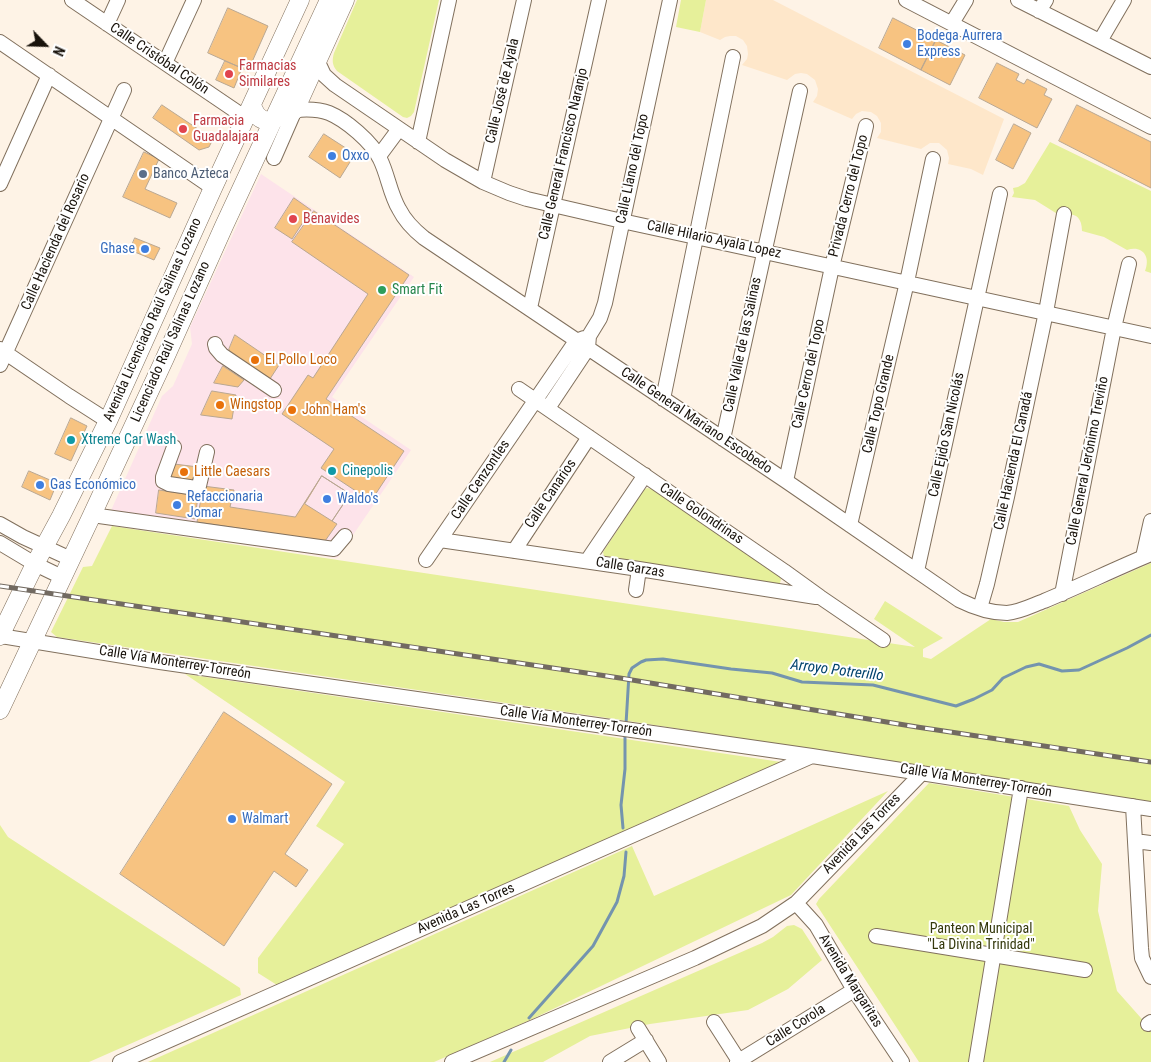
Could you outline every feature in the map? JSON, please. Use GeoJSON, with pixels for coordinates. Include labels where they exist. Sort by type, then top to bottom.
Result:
{"type":"FeatureCollection","features":[{"type":"Feature","properties":{"kind":"main road","name":"Avenida Licenciado Raúl Salinas Lozano"},"geometry":{"type":"LineString","coordinates":[[0,636],[108,421],[212,188],[300,0]]}},
{"type":"Feature","properties":{"kind":"main road","name":"Licenciado Raúl Salinas Lozano"},"geometry":{"type":"LineString","coordinates":[[0,710],[329,0]]}},
{"type":"Feature","properties":{"kind":"main road"},"geometry":{"type":"LineString","coordinates":[[249,111],[265,120],[274,120],[295,110],[345,0]]}},
{"type":"Feature","properties":{"kind":"main road"},"geometry":{"type":"LineString","coordinates":[[224,226],[220,217],[222,206],[254,132],[254,124],[249,111]]}},
{"type":"Feature","properties":{"kind":"street","name":"Calle Cristóbal Colón"},"geometry":{"type":"LineString","coordinates":[[72,0],[165,62],[249,111]]}},
{"type":"Feature","properties":{"kind":"street"},"geometry":{"type":"LineString","coordinates":[[107,24],[118,0]]}},
{"type":"Feature","properties":{"kind":"street"},"geometry":{"type":"LineString","coordinates":[[165,62],[194,0]]}},
{"type":"Feature","properties":{"kind":"street"},"geometry":{"type":"LineString","coordinates":[[418,142],[449,0]]}},
{"type":"Feature","properties":{"kind":"street","name":"Calle José de Ayala"},"geometry":{"type":"LineString","coordinates":[[483,182],[524,0]]}},
{"type":"Feature","properties":{"kind":"street","name":"Calle General Francisco Naranjo"},"geometry":{"type":"LineString","coordinates":[[530,308],[599,0]]}},
{"type":"Feature","properties":{"kind":"street","name":"Calle Llano del Topo"},"geometry":{"type":"LineString","coordinates":[[584,342],[600,318],[604,303],[670,0]]}},
{"type":"Feature","properties":{"kind":"street"},"geometry":{"type":"LineString","coordinates":[[906,0],[1151,127]]}},
{"type":"Feature","properties":{"kind":"street"},"geometry":{"type":"LineString","coordinates":[[952,23],[966,0]]}},
{"type":"Feature","properties":{"kind":"street"},"geometry":{"type":"LineString","coordinates":[[1018,0],[1043,6],[1100,42],[1151,67]]}},
{"type":"Feature","properties":{"kind":"street"},"geometry":{"type":"LineString","coordinates":[[1100,42],[1124,0]]}},
{"type":"Feature","properties":{"kind":"street"},"geometry":{"type":"LineString","coordinates":[[0,42],[112,118],[165,160],[212,188]]}},
{"type":"Feature","properties":{"kind":"street"},"geometry":{"type":"LineString","coordinates":[[663,399],[733,57]]}},
{"type":"Feature","properties":{"kind":"street","name":"Calle Hilario Ayala Lopez"},"geometry":{"type":"LineString","coordinates":[[317,60],[324,75],[330,81],[399,129],[444,160],[483,182],[509,193],[553,205],[1151,336]]}},
{"type":"Feature","properties":{"kind":"street"},"geometry":{"type":"LineString","coordinates":[[0,184],[49,76]]}},
{"type":"Feature","properties":{"kind":"street","name":"Calle Hacienda del Rosario"},"geometry":{"type":"LineString","coordinates":[[2,356],[124,90]]}},
{"type":"Feature","properties":{"kind":"street","name":"Calle Valle de las Salinas"},"geometry":{"type":"LineString","coordinates":[[723,439],[800,91]]}},
{"type":"Feature","properties":{"kind":"street"},"geometry":{"type":"LineString","coordinates":[[274,158],[295,110]]}},
{"type":"Feature","properties":{"kind":"street","name":"Calle General Mariano Escobedo"},"geometry":{"type":"LineString","coordinates":[[295,110],[318,110],[330,113],[360,134],[379,156],[398,209],[413,229],[424,238],[584,342],[663,399],[970,606],[1008,613],[1062,594],[1147,556]]}},
{"type":"Feature","properties":{"kind":"street","name":"Privada Cerro del Topo"},"geometry":{"type":"LineString","coordinates":[[832,267],[866,126]]}},
{"type":"Feature","properties":{"kind":"street"},"geometry":{"type":"LineString","coordinates":[[379,156],[399,129]]}},
{"type":"Feature","properties":{"kind":"street","name":"Calle Topo Grande"},"geometry":{"type":"LineString","coordinates":[[850,525],[907,282],[933,159]]}},
{"type":"Feature","properties":{"kind":"street","name":"Calle Ejido San Nicolás"},"geometry":{"type":"LineString","coordinates":[[917,571],[1000,194]]}},
{"type":"Feature","properties":{"kind":"street","name":"Calle Hacienda El Canadá"},"geometry":{"type":"LineString","coordinates":[[980,608],[1007,497],[1046,312],[1064,214]]}},
{"type":"Feature","properties":{"kind":"street","name":"Calle General Jerónimo Treviño"},"geometry":{"type":"LineString","coordinates":[[1062,594],[1128,264]]}},
{"type":"Feature","properties":{"kind":"street","name":"Calle Cerro del Topo"},"geometry":{"type":"LineString","coordinates":[[786,481],[832,267]]}},
{"type":"Feature","properties":{"kind":"street"},"geometry":{"type":"LineString","coordinates":[[548,408],[584,342]]}},
{"type":"Feature","properties":{"kind":"street","name":"Calle Cenzontles"},"geometry":{"type":"LineString","coordinates":[[426,560],[535,400],[584,342]]}},
{"type":"Feature","properties":{"kind":"street"},"geometry":{"type":"LineString","coordinates":[[215,344],[222,355],[274,390]]}},
{"type":"Feature","properties":{"kind":"street"},"geometry":{"type":"LineString","coordinates":[[2,356],[108,421]]}},
{"type":"Feature","properties":{"kind":"street","name":"Calle Golondrinas"},"geometry":{"type":"LineString","coordinates":[[519,389],[884,640]]}},
{"type":"Feature","properties":{"kind":"street","name":"Calle Canarios"},"geometry":{"type":"LineString","coordinates":[[514,551],[589,437]]}},
{"type":"Feature","properties":{"kind":"street"},"geometry":{"type":"LineString","coordinates":[[174,448],[163,481],[169,484],[196,488],[199,486],[207,452]]}},
{"type":"Feature","properties":{"kind":"street"},"geometry":{"type":"LineString","coordinates":[[587,561],[645,475]]}},
{"type":"Feature","properties":{"kind":"street"},"geometry":{"type":"LineString","coordinates":[[92,515],[334,550],[345,536]]}},
{"type":"Feature","properties":{"kind":"street"},"geometry":{"type":"LineString","coordinates":[[1147,556],[1151,521]]}},
{"type":"Feature","properties":{"kind":"street"},"geometry":{"type":"LineString","coordinates":[[0,524],[71,559]]}},
{"type":"Feature","properties":{"kind":"street","name":"Calle Garzas"},"geometry":{"type":"LineString","coordinates":[[440,540],[820,597]]}},
{"type":"Feature","properties":{"kind":"street"},"geometry":{"type":"LineString","coordinates":[[2,546],[62,577]]}},
{"type":"Feature","properties":{"kind":"street"},"geometry":{"type":"LineString","coordinates":[[636,590],[639,569]]}},
{"type":"Feature","properties":{"kind":"street","name":"Calle Vía Monterrey-Torreón"},"geometry":{"type":"LineString","coordinates":[[0,636],[160,662],[812,756],[1151,809]]}},
{"type":"Feature","properties":{"kind":"street","name":"Avenida Las Torres"},"geometry":{"type":"LineString","coordinates":[[120,1062],[812,756]]}},
{"type":"Feature","properties":{"kind":"street","name":"Avenida Las Torres"},"geometry":{"type":"LineString","coordinates":[[452,1062],[695,958],[762,926],[796,903],[922,773]]}},
{"type":"Feature","properties":{"kind":"street"},"geometry":{"type":"LineString","coordinates":[[976,1062],[1021,788]]}},
{"type":"Feature","properties":{"kind":"street"},"geometry":{"type":"LineString","coordinates":[[1134,806],[1135,841],[1145,914],[1142,958],[1151,977]]}},
{"type":"Feature","properties":{"kind":"street"},"geometry":{"type":"LineString","coordinates":[[1135,841],[1151,843]]}},
{"type":"Feature","properties":{"kind":"street","name":"Avenida Margaritas"},"geometry":{"type":"LineString","coordinates":[[796,903],[816,925],[854,990],[902,1062]]}},
{"type":"Feature","properties":{"kind":"street"},"geometry":{"type":"LineString","coordinates":[[876,936],[1085,970]]}},
{"type":"Feature","properties":{"kind":"street","name":"Calle Corola"},"geometry":{"type":"LineString","coordinates":[[738,1061],[854,990]]}},
{"type":"Feature","properties":{"kind":"street"},"geometry":{"type":"LineString","coordinates":[[714,1022],[738,1061]]}},
{"type":"Feature","properties":{"kind":"street"},"geometry":{"type":"LineString","coordinates":[[610,1062],[642,1034],[659,1062]]}},
{"type":"Feature","properties":{"kind":"shaded area"},"geometry":{"type":"Polygon","coordinates":[[[706,0],[773,0],[1004,119],[983,175],[971,169],[948,164],[947,150],[939,143],[930,143],[921,149],[877,138],[881,132],[881,123],[877,116],[871,112],[862,111],[852,119],[813,102],[817,96],[818,89],[815,80],[807,74],[795,74],[787,80],[742,65],[747,59],[748,54],[747,46],[743,40],[736,36],[730,36],[720,40],[700,32],[706,0]]]}},
{"type":"Feature","properties":{"kind":"shaded area"},"geometry":{"type":"Polygon","coordinates":[[[261,174],[414,277],[332,397],[411,450],[336,558],[105,524],[162,396],[173,386],[192,344],[190,327],[261,174]]]}},
{"type":"Feature","properties":{"kind":"green space"},"geometry":{"type":"Polygon","coordinates":[[[357,0],[439,0],[414,112],[407,118],[337,71],[334,67],[334,53],[357,0]]]}},
{"type":"Feature","properties":{"kind":"green space"},"geometry":{"type":"Polygon","coordinates":[[[681,0],[706,0],[700,32],[676,27],[681,0]]]}},
{"type":"Feature","properties":{"kind":"green space"},"geometry":{"type":"Polygon","coordinates":[[[1050,142],[1151,191],[1151,273],[1145,271],[1147,261],[1146,256],[1141,250],[1127,250],[1104,237],[1082,231],[1080,221],[1076,216],[1068,214],[1059,215],[1035,200],[1012,197],[1014,193],[1013,188],[1025,183],[1050,142]]]}},
{"type":"Feature","properties":{"kind":"green space"},"geometry":{"type":"Polygon","coordinates":[[[647,488],[652,489],[779,576],[781,579],[780,583],[772,584],[604,556],[603,552],[647,488]]]}},
{"type":"Feature","properties":{"kind":"green space"},"geometry":{"type":"Polygon","coordinates":[[[112,526],[915,647],[874,619],[885,601],[943,638],[923,649],[923,657],[931,659],[991,619],[1004,622],[1018,622],[1151,563],[1151,802],[635,722],[57,637],[51,632],[83,567],[92,566],[112,526]]]}},
{"type":"Feature","properties":{"kind":"green space"},"geometry":{"type":"Polygon","coordinates":[[[185,674],[781,762],[277,985],[258,973],[258,958],[344,844],[316,826],[345,782],[185,674]]]}},
{"type":"Feature","properties":{"kind":"green space","name":"Panteon Municipal \"La Divina Trinidad\""},"geometry":{"type":"Polygon","coordinates":[[[929,783],[1069,806],[1080,830],[1102,864],[1098,911],[1117,991],[1151,1032],[1151,1062],[919,1062],[816,904],[929,783]]]}},
{"type":"Feature","properties":{"kind":"green space"},"geometry":{"type":"Polygon","coordinates":[[[888,791],[791,895],[528,1021],[434,1062],[148,1062],[632,846],[654,896],[888,791]]]}},
{"type":"Feature","properties":{"kind":"green space"},"geometry":{"type":"Polygon","coordinates":[[[0,825],[8,837],[240,988],[241,995],[89,1062],[0,1062],[0,825]]]}},
{"type":"Feature","properties":{"kind":"green space"},"geometry":{"type":"Polygon","coordinates":[[[794,925],[802,929],[822,960],[788,989],[748,1010],[650,1024],[590,1036],[543,1062],[490,1062],[762,943],[787,926],[794,925]]]}},
{"type":"Feature","properties":{"kind":"building"},"geometry":{"type":"Polygon","coordinates":[[[228,8],[268,26],[248,71],[208,53],[228,8]]]}},
{"type":"Feature","properties":{"kind":"building","name":"Bodega Aurrera Express"},"geometry":{"type":"Polygon","coordinates":[[[893,18],[936,40],[921,70],[879,48],[893,18]]]}},
{"type":"Feature","properties":{"kind":"building"},"geometry":{"type":"Polygon","coordinates":[[[936,40],[965,55],[950,85],[921,70],[936,40]]]}},
{"type":"Feature","properties":{"kind":"building","name":"Farmacias Similares"},"geometry":{"type":"Polygon","coordinates":[[[225,61],[242,68],[234,88],[216,80],[225,61]]]}},
{"type":"Feature","properties":{"kind":"building"},"geometry":{"type":"Polygon","coordinates":[[[997,63],[1019,74],[1016,80],[1024,84],[1027,79],[1047,89],[1044,95],[1052,99],[1037,128],[979,98],[997,63]]]}},
{"type":"Feature","properties":{"kind":"building","name":"Farmacia Guadalajara"},"geometry":{"type":"Polygon","coordinates":[[[162,105],[213,139],[209,147],[199,150],[153,118],[162,105]]]}},
{"type":"Feature","properties":{"kind":"building"},"geometry":{"type":"Polygon","coordinates":[[[1077,105],[1151,142],[1151,188],[1059,141],[1077,105]]]}},
{"type":"Feature","properties":{"kind":"building"},"geometry":{"type":"Polygon","coordinates":[[[1014,124],[1031,133],[1013,169],[996,160],[1014,124]]]}},
{"type":"Feature","properties":{"kind":"building","name":"Oxxo"},"geometry":{"type":"Polygon","coordinates":[[[324,134],[355,154],[340,178],[309,157],[324,134]]]}},
{"type":"Feature","properties":{"kind":"building","name":"Banco Azteca"},"geometry":{"type":"Polygon","coordinates":[[[144,152],[159,159],[145,189],[177,203],[170,218],[123,197],[144,152]]]}},
{"type":"Feature","properties":{"kind":"building","name":"Benavides"},"geometry":{"type":"Polygon","coordinates":[[[294,198],[311,210],[292,239],[275,228],[294,198]]]}},
{"type":"Feature","properties":{"kind":"building"},"geometry":{"type":"Polygon","coordinates":[[[314,211],[409,275],[326,399],[404,451],[371,501],[321,468],[334,449],[282,414],[308,375],[313,378],[368,294],[292,242],[314,211]]]}},
{"type":"Feature","properties":{"kind":"building","name":"Ghase"},"geometry":{"type":"Polygon","coordinates":[[[135,238],[160,248],[154,260],[130,250],[135,238]]]}},
{"type":"Feature","properties":{"kind":"building","name":"El Pollo Loco"},"geometry":{"type":"Polygon","coordinates":[[[235,335],[279,365],[268,382],[230,356],[229,349],[235,335]]]}},
{"type":"Feature","properties":{"kind":"building"},"geometry":{"type":"Polygon","coordinates":[[[223,366],[244,380],[238,387],[214,383],[223,366]]]}},
{"type":"Feature","properties":{"kind":"building","name":"Wingstop"},"geometry":{"type":"Polygon","coordinates":[[[212,391],[236,395],[232,419],[201,415],[212,391]]]}},
{"type":"Feature","properties":{"kind":"building","name":"Xtreme Car Wash"},"geometry":{"type":"Polygon","coordinates":[[[71,418],[87,426],[71,461],[55,454],[71,418]]]}},
{"type":"Feature","properties":{"kind":"building","name":"Little Caesars"},"geometry":{"type":"Polygon","coordinates":[[[174,464],[198,467],[192,483],[167,479],[174,464]]]}},
{"type":"Feature","properties":{"kind":"building","name":"Gas Económico"},"geometry":{"type":"Polygon","coordinates":[[[29,471],[57,483],[50,500],[22,487],[29,471]]]}},
{"type":"Feature","properties":{"kind":"building"},"geometry":{"type":"Polygon","coordinates":[[[322,476],[350,494],[332,521],[337,524],[325,541],[197,522],[203,486],[234,490],[230,507],[295,517],[322,476]]]}},
{"type":"Feature","properties":{"kind":"building","name":"Waldo's"},"geometry":{"type":"Polygon","coordinates":[[[322,476],[350,494],[332,521],[305,504],[322,476]]]}},
{"type":"Feature","properties":{"kind":"building","name":"Refaccionaria Jomar"},"geometry":{"type":"Polygon","coordinates":[[[159,490],[198,496],[195,519],[156,513],[159,490]]]}},
{"type":"Feature","properties":{"kind":"building","name":"Walmart"},"geometry":{"type":"Polygon","coordinates":[[[224,712],[332,784],[285,854],[308,870],[296,887],[274,871],[224,946],[120,874],[224,712]]]}},
{"type":"Feature","properties":{"kind":"waterway","name":"Arroyo Potrerillo"},"geometry":{"type":"LineString","coordinates":[[626,724],[629,674],[632,668],[646,660],[663,659],[772,673],[802,682],[873,685],[956,706],[992,690],[1003,678],[1026,667],[1039,664],[1062,671],[1079,670],[1151,635]]}},
{"type":"Feature","properties":{"kind":"waterway","name":"Arroyo Potrerillo"},"geometry":{"type":"LineString","coordinates":[[623,828],[621,805],[625,769],[625,733]]}},
{"type":"Feature","properties":{"kind":"waterway","name":"Arroyo Potrerillo"},"geometry":{"type":"LineString","coordinates":[[529,1018],[593,946],[617,902],[624,876],[626,852]]}},
{"type":"Feature","properties":{"kind":"waterway","name":"Arroyo Potrerillo"},"geometry":{"type":"LineString","coordinates":[[504,1062],[511,1050]]}},
{"type":"Feature","properties":{"kind":"railway"},"geometry":{"type":"LineString","coordinates":[[0,586],[620,678],[917,727],[1151,762]]}},
{"type":"Feature","properties":{"kind":"place","name":"Bodega Aurrera Express"},"geometry":{"type":"Point","coordinates":[907,44]}},
{"type":"Feature","properties":{"kind":"place","name":"Farmacias Similares"},"geometry":{"type":"Point","coordinates":[229,74]}},
{"type":"Feature","properties":{"kind":"place","name":"Farmacia Guadalajara"},"geometry":{"type":"Point","coordinates":[183,129]}},
{"type":"Feature","properties":{"kind":"place","name":"Oxxo"},"geometry":{"type":"Point","coordinates":[332,156]}},
{"type":"Feature","properties":{"kind":"place","name":"Banco Azteca"},"geometry":{"type":"Point","coordinates":[143,174]}},
{"type":"Feature","properties":{"kind":"place","name":"Benavides"},"geometry":{"type":"Point","coordinates":[293,219]}},
{"type":"Feature","properties":{"kind":"place","name":"Ghase"},"geometry":{"type":"Point","coordinates":[145,249]}},
{"type":"Feature","properties":{"kind":"place","name":"Smart Fit"},"geometry":{"type":"Point","coordinates":[382,290]}},
{"type":"Feature","properties":{"kind":"place","name":"El Pollo Loco"},"geometry":{"type":"Point","coordinates":[255,360]}},
{"type":"Feature","properties":{"kind":"place","name":"Wingstop"},"geometry":{"type":"Point","coordinates":[220,405]}},
{"type":"Feature","properties":{"kind":"place","name":"John Ham's"},"geometry":{"type":"Point","coordinates":[292,410]}},
{"type":"Feature","properties":{"kind":"place","name":"Xtreme Car Wash"},"geometry":{"type":"Point","coordinates":[71,440]}},
{"type":"Feature","properties":{"kind":"place","name":"Cinepolis"},"geometry":{"type":"Point","coordinates":[332,471]}},
{"type":"Feature","properties":{"kind":"place","name":"Little Caesars"},"geometry":{"type":"Point","coordinates":[184,472]}},
{"type":"Feature","properties":{"kind":"place","name":"Gas Económico"},"geometry":{"type":"Point","coordinates":[40,485]}},
{"type":"Feature","properties":{"kind":"place","name":"Waldo's"},"geometry":{"type":"Point","coordinates":[327,499]}},
{"type":"Feature","properties":{"kind":"place","name":"Refaccionaria Jomar"},"geometry":{"type":"Point","coordinates":[177,505]}},
{"type":"Feature","properties":{"kind":"place","name":"Walmart"},"geometry":{"type":"Point","coordinates":[232,819]}}]}
